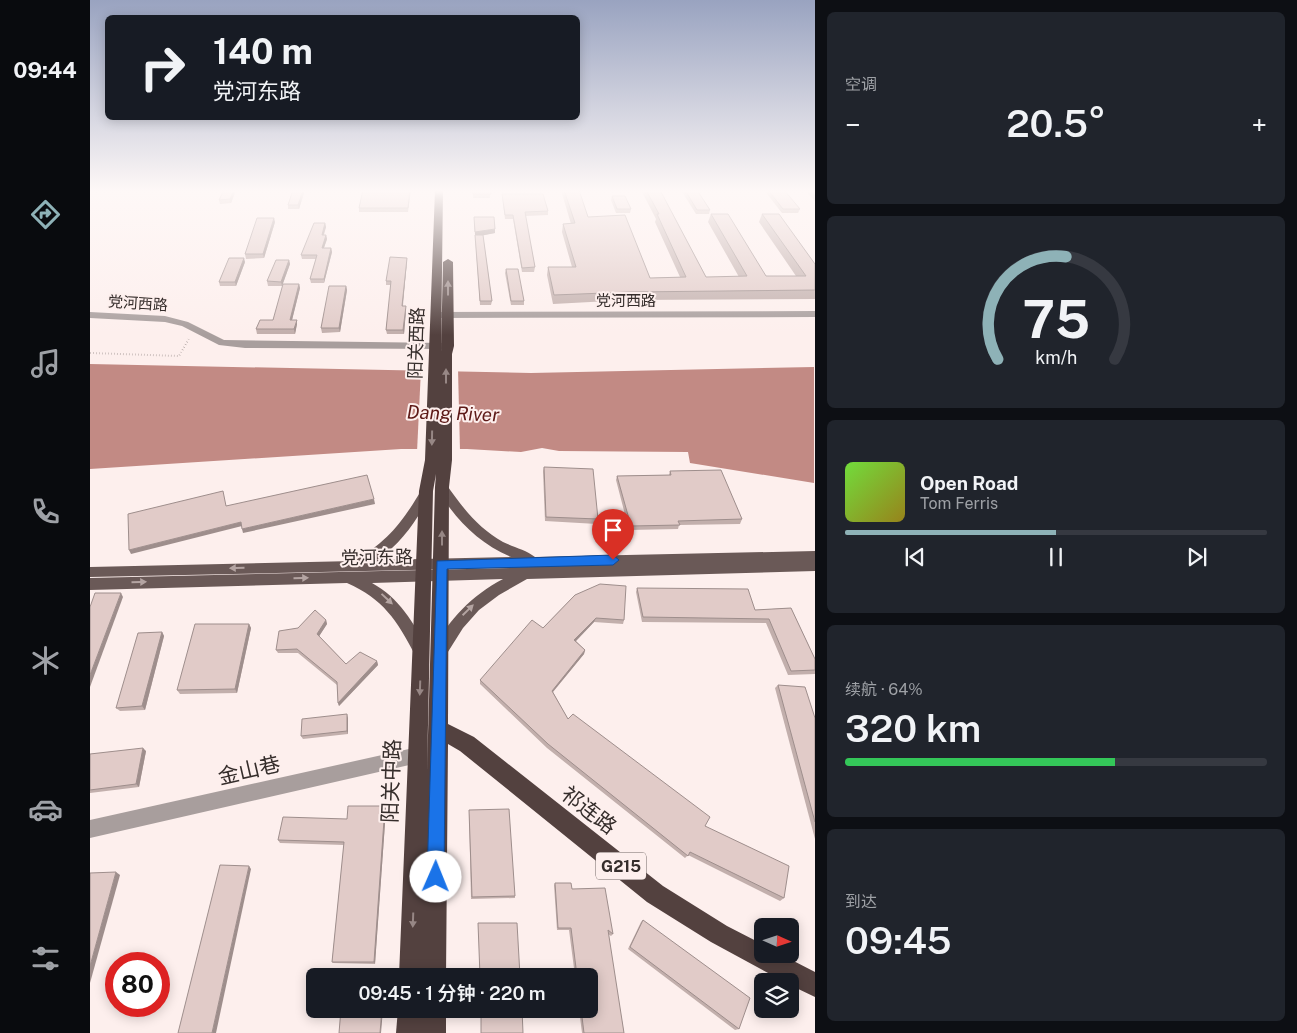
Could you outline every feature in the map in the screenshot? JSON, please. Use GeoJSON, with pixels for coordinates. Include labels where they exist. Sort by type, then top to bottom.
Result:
{"type":"FeatureCollection","features":[{"type":"Feature","properties":{"kind":"highway","name":"阳关西路"},"geometry":{"type":"LineString","coordinates":[[433,575],[442,486],[438,460],[441,350],[437,315],[438,238]]}},
{"type":"Feature","properties":{"kind":"highway","name":"阳关西路"},"geometry":{"type":"LineString","coordinates":[[441,350],[448,315],[447,238]]}},
{"type":"Feature","properties":{"kind":"highway","name":"阳关西路"},"geometry":{"type":"LineString","coordinates":[[433,575],[426,491],[438,460]]}},
{"type":"Feature","properties":{"kind":"highway","name":"阳关中路"},"geometry":{"type":"LineString","coordinates":[[411,968],[418,755],[431,651],[433,575]]}},
{"type":"Feature","properties":{"kind":"highway","name":"阳关中路"},"geometry":{"type":"LineString","coordinates":[[431,651],[439,730],[434,968]]}},
{"type":"Feature","properties":{"kind":"highway","name":"祁连路"},"geometry":{"type":"LineString","coordinates":[[439,730],[468,744],[655,894],[719,934],[814,986]]}},
{"type":"Feature","properties":{"kind":"highway"},"geometry":{"type":"LineString","coordinates":[[409,1033],[410,1018]]}},
{"type":"Feature","properties":{"kind":"highway"},"geometry":{"type":"LineString","coordinates":[[433,1033],[434,1018]]}},
{"type":"Feature","properties":{"kind":"main road"},"geometry":{"type":"LineString","coordinates":[[442,486],[466,522],[480,536],[503,550],[536,562]]}},
{"type":"Feature","properties":{"kind":"main road"},"geometry":{"type":"LineString","coordinates":[[356,566],[381,552],[394,541],[411,521],[426,491]]}},
{"type":"Feature","properties":{"kind":"main road","name":"党河东路"},"geometry":{"type":"LineString","coordinates":[[90,572],[356,566],[433,575],[536,562],[814,556]]}},
{"type":"Feature","properties":{"kind":"main road","name":"党河东路"},"geometry":{"type":"LineString","coordinates":[[90,584],[814,566]]}},
{"type":"Feature","properties":{"kind":"main road"},"geometry":{"type":"LineString","coordinates":[[344,577],[379,592],[403,616],[431,651],[476,602],[496,588],[526,574]]}},
{"type":"Feature","properties":{"kind":"street","name":"党河西路"},"geometry":{"type":"LineString","coordinates":[[437,315],[814,314]]}},
{"type":"Feature","properties":{"kind":"street","name":"党河西路"},"geometry":{"type":"LineString","coordinates":[[90,316],[165,319],[185,324],[222,343],[441,350]]}},
{"type":"Feature","properties":{"kind":"street","name":"金山巷"},"geometry":{"type":"LineString","coordinates":[[90,829],[418,755]]}},
{"type":"Feature","properties":{"kind":"path"},"geometry":{"type":"LineString","coordinates":[[90,353],[179,356],[194,329]]}},
{"type":"Feature","properties":{"kind":"water","name":"Dang River"},"geometry":{"type":"Polygon","coordinates":[[[90,364],[531,373],[814,367],[814,483],[690,463],[688,452],[559,451],[542,448],[521,452],[467,449],[401,449],[90,469],[90,364]]]}},
{"type":"Feature","properties":{"kind":"pier"},"geometry":{"type":"Polygon","coordinates":[[[421,369],[458,369],[460,451],[417,452],[421,369]]]}},
{"type":"Feature","properties":{"kind":"building"},"geometry":{"type":"Polygon","coordinates":[[[250,238],[268,238],[263,254],[245,254],[250,238]]]}},
{"type":"Feature","properties":{"kind":"building"},"geometry":{"type":"Polygon","coordinates":[[[308,238],[325,238],[322,248],[331,248],[324,279],[310,279],[317,255],[301,255],[308,238]]]}},
{"type":"Feature","properties":{"kind":"building"},"geometry":{"type":"Polygon","coordinates":[[[475,238],[483,238],[492,301],[480,301],[475,238]]]}},
{"type":"Feature","properties":{"kind":"building"},"geometry":{"type":"Polygon","coordinates":[[[517,238],[530,238],[535,267],[522,268],[517,238]]]}},
{"type":"Feature","properties":{"kind":"building"},"geometry":{"type":"Polygon","coordinates":[[[567,238],[634,238],[650,278],[686,277],[668,238],[685,238],[706,277],[747,276],[725,238],[743,238],[766,276],[806,276],[779,238],[796,238],[815,264],[815,290],[630,292],[554,295],[548,267],[576,267],[567,238]]]}},
{"type":"Feature","properties":{"kind":"building"},"geometry":{"type":"Polygon","coordinates":[[[390,257],[407,258],[402,306],[406,306],[403,330],[386,330],[391,281],[386,281],[390,257]]]}},
{"type":"Feature","properties":{"kind":"building"},"geometry":{"type":"Polygon","coordinates":[[[229,258],[244,258],[235,282],[219,282],[229,258]]]}},
{"type":"Feature","properties":{"kind":"building"},"geometry":{"type":"Polygon","coordinates":[[[276,260],[289,260],[281,282],[267,281],[276,260]]]}},
{"type":"Feature","properties":{"kind":"building"},"geometry":{"type":"Polygon","coordinates":[[[506,269],[518,269],[524,301],[511,301],[506,269]]]}},
{"type":"Feature","properties":{"kind":"building"},"geometry":{"type":"Polygon","coordinates":[[[283,284],[299,284],[290,320],[297,320],[294,329],[256,329],[260,320],[273,320],[283,284]]]}},
{"type":"Feature","properties":{"kind":"building"},"geometry":{"type":"Polygon","coordinates":[[[329,286],[346,286],[339,328],[321,328],[329,286]]]}},
{"type":"Feature","properties":{"kind":"building"},"geometry":{"type":"Polygon","coordinates":[[[544,467],[593,469],[598,519],[546,517],[544,467]]]}},
{"type":"Feature","properties":{"kind":"building"},"geometry":{"type":"Polygon","coordinates":[[[721,470],[742,519],[678,521],[680,525],[631,526],[617,476],[671,475],[670,471],[721,470]]]}},
{"type":"Feature","properties":{"kind":"building"},"geometry":{"type":"Polygon","coordinates":[[[367,475],[374,499],[242,529],[241,522],[129,550],[128,514],[223,491],[226,506],[367,475]]]}},
{"type":"Feature","properties":{"kind":"building"},"geometry":{"type":"Polygon","coordinates":[[[600,584],[626,586],[624,620],[596,618],[574,640],[585,650],[552,691],[568,719],[573,714],[710,817],[705,826],[789,866],[784,898],[690,852],[688,856],[548,744],[480,680],[532,620],[543,628],[575,595],[600,584]]]}},
{"type":"Feature","properties":{"kind":"building"},"geometry":{"type":"Polygon","coordinates":[[[637,588],[748,589],[755,610],[791,608],[815,659],[815,670],[791,671],[769,619],[643,617],[637,588]]]}},
{"type":"Feature","properties":{"kind":"building"},"geometry":{"type":"Polygon","coordinates":[[[95,593],[121,593],[90,675],[90,607],[95,593]]]}},
{"type":"Feature","properties":{"kind":"building"},"geometry":{"type":"Polygon","coordinates":[[[315,610],[326,620],[317,634],[346,664],[360,652],[377,661],[338,703],[337,682],[297,649],[276,650],[279,631],[298,628],[315,610]]]}},
{"type":"Feature","properties":{"kind":"building"},"geometry":{"type":"Polygon","coordinates":[[[195,624],[249,624],[235,689],[177,690],[195,624]]]}},
{"type":"Feature","properties":{"kind":"building"},"geometry":{"type":"Polygon","coordinates":[[[162,632],[142,706],[116,708],[138,633],[162,632]]]}},
{"type":"Feature","properties":{"kind":"building"},"geometry":{"type":"Polygon","coordinates":[[[778,685],[805,687],[815,718],[815,822],[778,685]]]}},
{"type":"Feature","properties":{"kind":"building"},"geometry":{"type":"Polygon","coordinates":[[[347,714],[347,731],[301,736],[302,719],[347,714]]]}},
{"type":"Feature","properties":{"kind":"building"},"geometry":{"type":"Polygon","coordinates":[[[143,748],[136,784],[90,790],[90,754],[143,748]]]}},
{"type":"Feature","properties":{"kind":"building"},"geometry":{"type":"Polygon","coordinates":[[[348,806],[385,806],[374,962],[332,962],[344,842],[278,840],[283,817],[347,819],[348,806]]]}},
{"type":"Feature","properties":{"kind":"building"},"geometry":{"type":"Polygon","coordinates":[[[509,809],[515,896],[472,897],[469,810],[509,809]]]}},
{"type":"Feature","properties":{"kind":"building"},"geometry":{"type":"Polygon","coordinates":[[[220,865],[249,866],[212,1033],[178,1033],[220,865]]]}},
{"type":"Feature","properties":{"kind":"building"},"geometry":{"type":"Polygon","coordinates":[[[116,872],[90,966],[90,873],[116,872]]]}},
{"type":"Feature","properties":{"kind":"building"},"geometry":{"type":"Polygon","coordinates":[[[555,883],[571,883],[572,889],[605,888],[613,934],[608,930],[624,1033],[584,1033],[582,1018],[598,1018],[598,968],[576,968],[571,928],[558,928],[555,883]]]}},
{"type":"Feature","properties":{"kind":"building"},"geometry":{"type":"Polygon","coordinates":[[[643,920],[750,998],[739,1029],[630,947],[643,920]]]}},
{"type":"Feature","properties":{"kind":"building"},"geometry":{"type":"Polygon","coordinates":[[[478,923],[517,923],[520,968],[480,968],[478,923]]]}},
{"type":"Feature","properties":{"kind":"building"},"geometry":{"type":"Polygon","coordinates":[[[340,1018],[381,1018],[380,1033],[339,1033],[340,1018]]]}},
{"type":"Feature","properties":{"kind":"building"},"geometry":{"type":"Polygon","coordinates":[[[481,1018],[522,1018],[523,1033],[481,1033],[481,1018]]]}},
{"type":"Feature","properties":{"kind":"route"},"geometry":{"type":"LineString","coordinates":[[436,877],[442,564],[613,560]]}}]}
